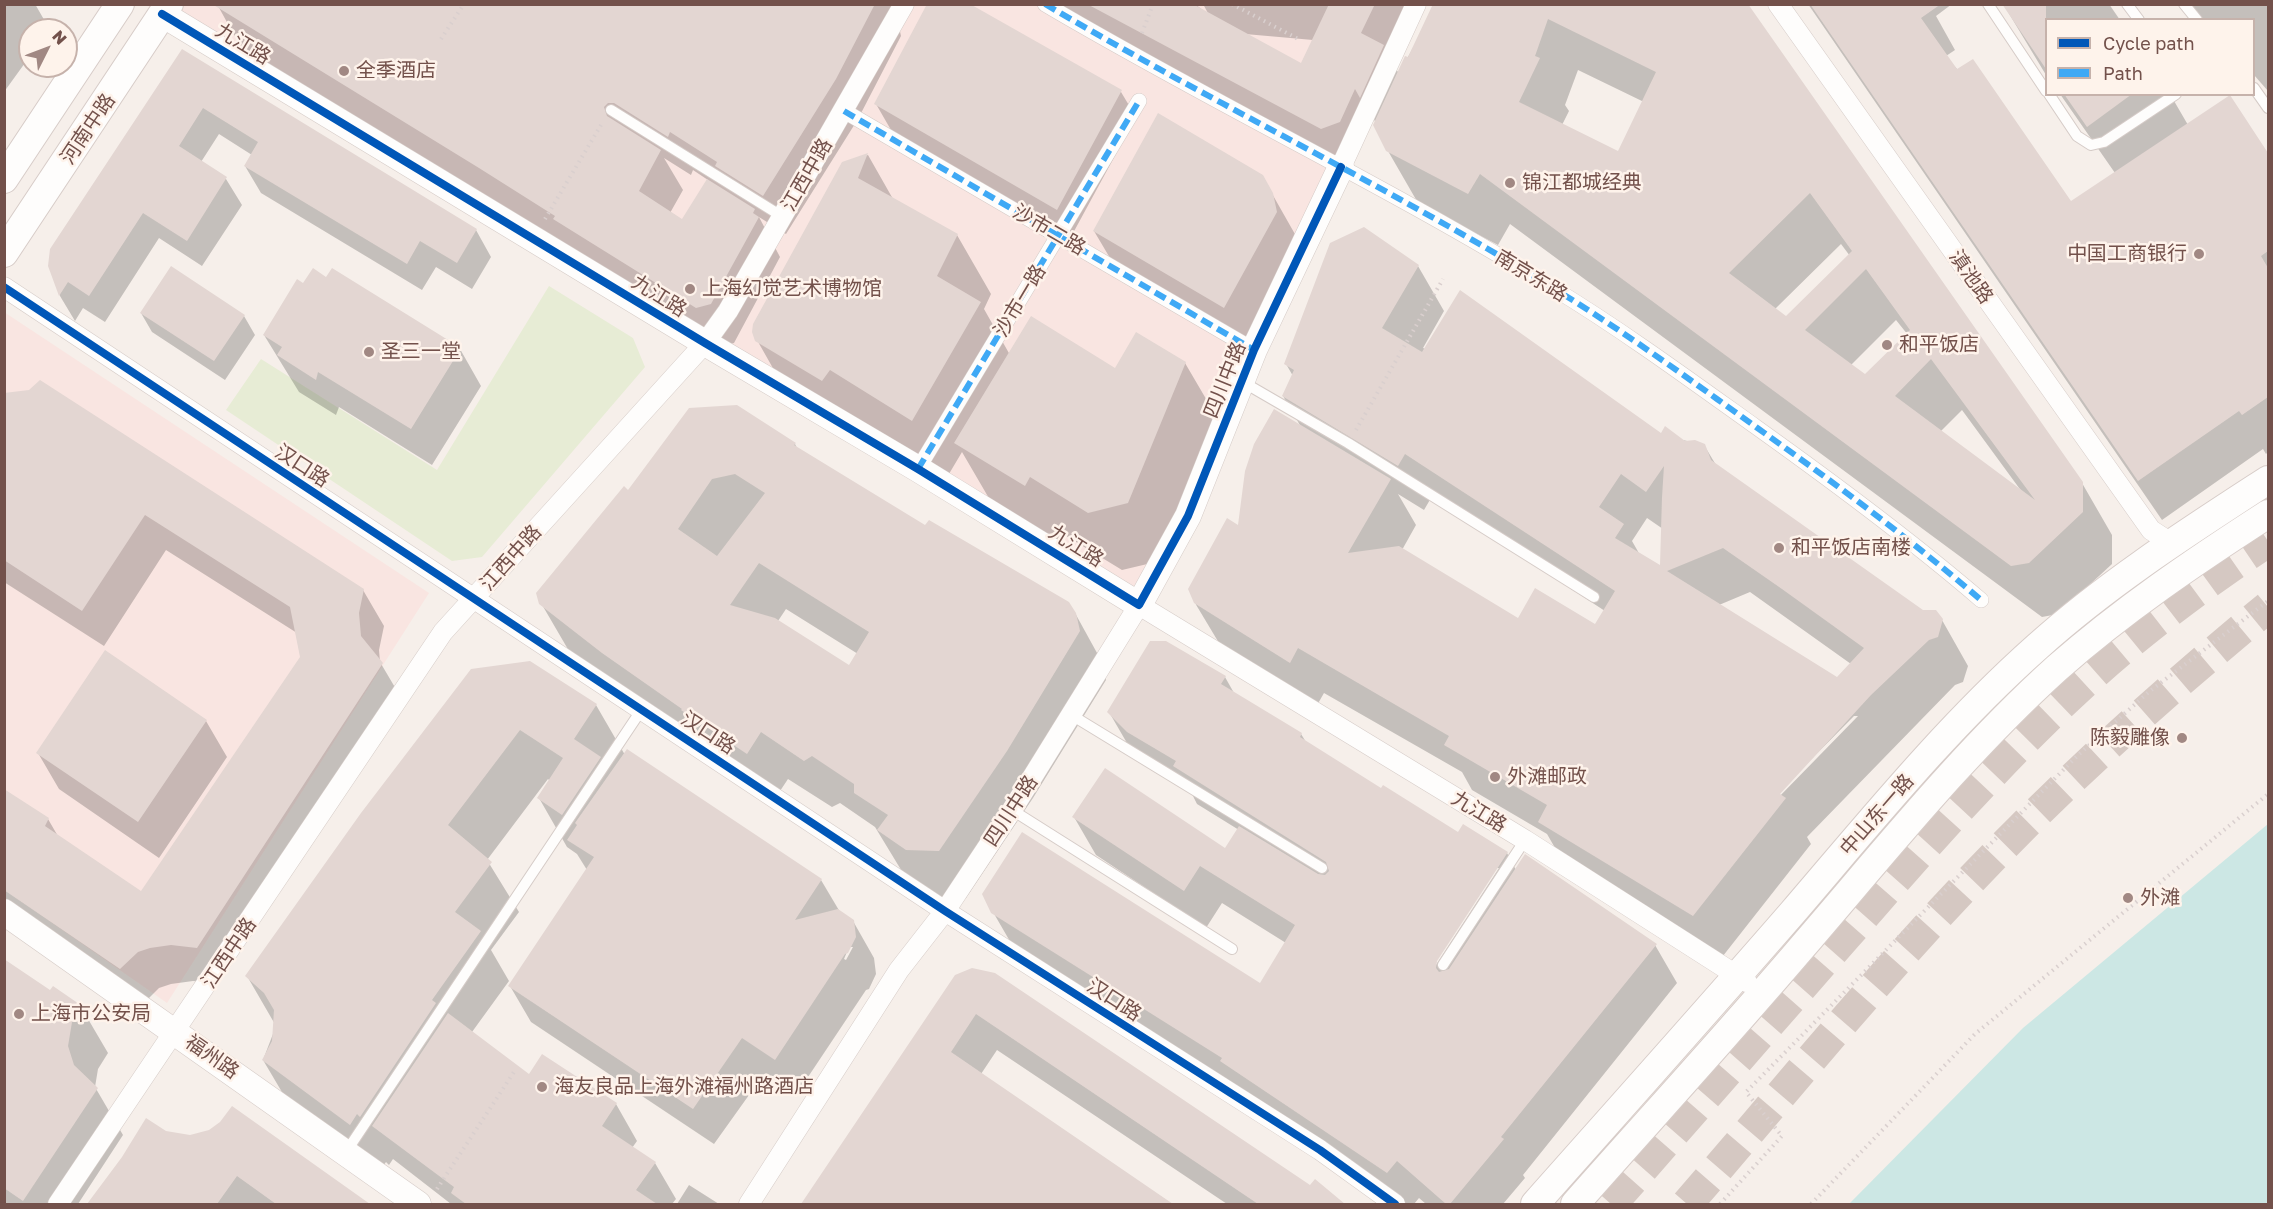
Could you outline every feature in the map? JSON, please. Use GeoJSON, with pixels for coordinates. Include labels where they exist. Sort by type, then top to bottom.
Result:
{"type":"FeatureCollection","features":[{"type":"Feature","properties":{"kind":"main road"},"geometry":{"type":"LineString","coordinates":[[4,179],[120,4]]}},
{"type":"Feature","properties":{"kind":"main road","name":"河南中路"},"geometry":{"type":"LineString","coordinates":[[4,253],[159,8]]}},
{"type":"Feature","properties":{"kind":"main road","name":"中山东一路"},"geometry":{"type":"LineString","coordinates":[[1535,1204],[1977,706],[2062,626],[2171,543],[2268,480]]}},
{"type":"Feature","properties":{"kind":"main road","name":"中山东一路"},"geometry":{"type":"LineString","coordinates":[[1575,1204],[1938,790],[1998,725],[2057,668],[2190,564],[2268,514]]}},
{"type":"Feature","properties":{"kind":"street","name":"江西中路"},"geometry":{"type":"LineString","coordinates":[[58,1204],[443,632],[705,343],[728,311],[904,4]]}},
{"type":"Feature","properties":{"kind":"street","name":"南京东路"},"geometry":{"type":"LineString","coordinates":[[1045,4],[1133,56],[1341,167],[1554,289],[1677,371],[1865,506],[1981,600]]}},
{"type":"Feature","properties":{"kind":"street","name":"四川中路"},"geometry":{"type":"LineString","coordinates":[[749,1204],[899,970],[945,911],[1012,810],[1073,716],[1139,605],[1188,516],[1254,350],[1416,4]]}},
{"type":"Feature","properties":{"kind":"street","name":"滇池路"},"geometry":{"type":"LineString","coordinates":[[1778,4],[2151,530],[2171,543]]}},
{"type":"Feature","properties":{"kind":"street","name":"九江路"},"geometry":{"type":"LineString","coordinates":[[159,8],[705,343],[918,469],[1525,840],[1737,974],[1761,993]]}},
{"type":"Feature","properties":{"kind":"street","name":"沙市一路"},"geometry":{"type":"LineString","coordinates":[[918,469],[1139,101]]}},
{"type":"Feature","properties":{"kind":"street","name":"沙市二路"},"geometry":{"type":"LineString","coordinates":[[844,111],[1254,350]]}},
{"type":"Feature","properties":{"kind":"street","name":"汉口路"},"geometry":{"type":"LineString","coordinates":[[4,287],[945,911],[1320,1150],[1395,1204]]}},
{"type":"Feature","properties":{"kind":"street","name":"福州路"},"geometry":{"type":"LineString","coordinates":[[4,912],[346,1152],[425,1200]]}},
{"type":"Feature","properties":{"kind":"lane"},"geometry":{"type":"LineString","coordinates":[[1988,4],[2045,89]]}},
{"type":"Feature","properties":{"kind":"lane"},"geometry":{"type":"LineString","coordinates":[[2127,4],[2138,18]]}},
{"type":"Feature","properties":{"kind":"lane"},"geometry":{"type":"LineString","coordinates":[[2184,4],[2195,18]]}},
{"type":"Feature","properties":{"kind":"lane"},"geometry":{"type":"LineString","coordinates":[[2255,91],[2268,108]]}},
{"type":"Feature","properties":{"kind":"lane"},"geometry":{"type":"LineString","coordinates":[[2050,96],[2077,136],[2091,145],[2104,142],[2173,96]]}},
{"type":"Feature","properties":{"kind":"lane"},"geometry":{"type":"LineString","coordinates":[[611,110],[783,217]]}},
{"type":"Feature","properties":{"kind":"lane"},"geometry":{"type":"LineString","coordinates":[[1241,381],[1348,443],[1594,597]]}},
{"type":"Feature","properties":{"kind":"lane"},"geometry":{"type":"LineString","coordinates":[[346,1152],[642,709]]}},
{"type":"Feature","properties":{"kind":"lane"},"geometry":{"type":"LineString","coordinates":[[1073,716],[1322,868]]}},
{"type":"Feature","properties":{"kind":"lane"},"geometry":{"type":"LineString","coordinates":[[1012,810],[1232,948]]}},
{"type":"Feature","properties":{"kind":"lane"},"geometry":{"type":"LineString","coordinates":[[1443,965],[1525,840]]}},
{"type":"Feature","properties":{"kind":"path"},"geometry":{"type":"LineString","coordinates":[[441,39],[464,4]]}},
{"type":"Feature","properties":{"kind":"path"},"geometry":{"type":"LineString","coordinates":[[1142,33],[1153,4]]}},
{"type":"Feature","properties":{"kind":"path"},"geometry":{"type":"LineString","coordinates":[[1232,4],[1300,40]]}},
{"type":"Feature","properties":{"kind":"path"},"geometry":{"type":"LineString","coordinates":[[534,238],[611,110]]}},
{"type":"Feature","properties":{"kind":"path"},"geometry":{"type":"LineString","coordinates":[[1348,443],[1443,279]]}},
{"type":"Feature","properties":{"kind":"path"},"geometry":{"type":"LineString","coordinates":[[1720,1204],[1782,1136],[1746,1092],[2078,755],[2150,691],[2268,601]]}},
{"type":"Feature","properties":{"kind":"path"},"geometry":{"type":"LineString","coordinates":[[1811,1204],[1975,1034],[2268,794]]}},
{"type":"Feature","properties":{"kind":"path"},"geometry":{"type":"LineString","coordinates":[[425,1200],[514,1072]]}},
{"type":"Feature","properties":{"kind":"shaded area"},"geometry":{"type":"Polygon","coordinates":[[[146,5],[1418,5],[1139,605],[146,5]]]}},
{"type":"Feature","properties":{"kind":"shaded area"},"geometry":{"type":"Polygon","coordinates":[[[4,312],[429,593],[167,1003],[5,890],[4,312]]]}},
{"type":"Feature","properties":{"kind":"green space"},"geometry":{"type":"Polygon","coordinates":[[[549,286],[633,338],[645,367],[482,557],[452,561],[226,410],[261,359],[437,470],[549,286]]]}},
{"type":"Feature","properties":{"kind":"water"},"geometry":{"type":"Polygon","coordinates":[[[2268,824],[2268,1204],[1849,1204],[2023,1028],[2268,824]]]}},
{"type":"Feature","properties":{"kind":"building"},"geometry":{"type":"Polygon","coordinates":[[[212,4],[875,4],[836,79],[763,196],[715,166],[717,162],[670,132],[668,137],[614,103],[608,103],[604,107],[607,116],[661,150],[639,191],[682,219],[707,179],[755,209],[753,213],[759,217],[711,304],[696,308],[553,219],[555,216],[479,168],[212,4]]]}},
{"type":"Feature","properties":{"kind":"building"},"geometry":{"type":"Polygon","coordinates":[[[927,4],[970,4],[1122,90],[1057,210],[874,104],[927,4]]]}},
{"type":"Feature","properties":{"kind":"building"},"geometry":{"type":"Polygon","coordinates":[[[1087,4],[1193,4],[1301,63],[1329,4],[1375,4],[1361,33],[1384,45],[1360,98],[1355,89],[1340,122],[1321,129],[1087,4]]]}},
{"type":"Feature","properties":{"kind":"building"},"geometry":{"type":"Polygon","coordinates":[[[1433,4],[1748,4],[2083,482],[2083,512],[2029,563],[2011,566],[1480,174],[1468,194],[1386,151],[1373,125],[1405,56],[1408,57],[1433,4]],[[1548,19],[1535,56],[1540,58],[1519,102],[1618,151],[1656,72],[1548,19]],[[1810,193],[1729,273],[1786,316],[1852,251],[1810,193]],[[1866,269],[1805,330],[1865,374],[1910,330],[1866,269]],[[1931,359],[1895,396],[2035,500],[1931,359]]]}},
{"type":"Feature","properties":{"kind":"building"},"geometry":{"type":"Polygon","coordinates":[[[1810,4],[1941,4],[1921,18],[1957,69],[1973,59],[2071,201],[2231,96],[2268,153],[2268,251],[2261,256],[2268,268],[2268,397],[2242,415],[2239,411],[2138,481],[1810,4]]]}},
{"type":"Feature","properties":{"kind":"building"},"geometry":{"type":"Polygon","coordinates":[[[2002,4],[2046,4],[2045,68],[2002,4]]]}},
{"type":"Feature","properties":{"kind":"building"},"geometry":{"type":"Polygon","coordinates":[[[182,49],[477,229],[457,263],[420,241],[407,264],[244,166],[258,142],[203,108],[179,146],[227,177],[187,241],[143,213],[89,296],[68,282],[59,296],[48,266],[50,249],[182,49]]]}},
{"type":"Feature","properties":{"kind":"building"},"geometry":{"type":"Polygon","coordinates":[[[2065,96],[2129,96],[2087,127],[2065,96]]]}},
{"type":"Feature","properties":{"kind":"building"},"geometry":{"type":"Polygon","coordinates":[[[1158,113],[1263,175],[1273,193],[1277,212],[1224,308],[1093,231],[1158,113]]]}},
{"type":"Feature","properties":{"kind":"building"},"geometry":{"type":"Polygon","coordinates":[[[868,153],[858,178],[958,234],[937,276],[981,302],[912,421],[830,370],[822,381],[755,341],[752,332],[753,324],[842,162],[868,153]]]}},
{"type":"Feature","properties":{"kind":"building"},"geometry":{"type":"Polygon","coordinates":[[[1364,227],[1419,265],[1382,328],[1422,352],[1460,290],[1661,433],[1665,426],[1685,441],[1695,440],[1705,444],[1711,460],[1923,610],[1936,610],[1943,619],[1938,637],[1929,640],[1871,695],[1780,794],[1786,798],[1693,916],[1538,822],[1547,805],[1444,745],[1449,736],[1298,648],[1290,663],[1194,603],[1188,589],[1227,518],[1238,525],[1245,471],[1254,444],[1274,409],[1391,479],[1348,553],[1399,546],[1518,618],[1535,588],[1595,624],[1615,591],[1405,454],[1398,466],[1282,396],[1294,370],[1284,364],[1330,243],[1364,227]],[[1664,466],[1646,492],[1621,474],[1599,507],[1624,524],[1615,538],[1660,565],[1662,498],[1664,466]],[[1723,548],[1667,571],[1837,677],[1864,648],[1782,589],[1723,548]]]}},
{"type":"Feature","properties":{"kind":"building"},"geometry":{"type":"Polygon","coordinates":[[[171,266],[245,315],[214,361],[140,313],[171,266]]]}},
{"type":"Feature","properties":{"kind":"building","name":"圣三一堂"},"geometry":{"type":"Polygon","coordinates":[[[313,268],[326,277],[332,268],[461,348],[411,429],[318,372],[316,380],[277,355],[282,347],[263,335],[297,279],[303,283],[313,268]]]}},
{"type":"Feature","properties":{"kind":"building"},"geometry":{"type":"Polygon","coordinates":[[[1031,316],[1115,368],[1136,332],[1186,362],[1128,503],[1088,513],[1030,477],[1025,486],[954,443],[1031,316]]]}},
{"type":"Feature","properties":{"kind":"building"},"geometry":{"type":"Polygon","coordinates":[[[40,380],[364,589],[359,613],[361,636],[383,663],[197,948],[171,945],[150,948],[138,952],[120,969],[4,890],[4,789],[49,818],[45,826],[141,891],[300,657],[290,607],[145,515],[82,611],[4,560],[4,393],[29,390],[40,380]]]}},
{"type":"Feature","properties":{"kind":"building"},"geometry":{"type":"Polygon","coordinates":[[[737,405],[796,443],[794,445],[925,525],[929,520],[1069,602],[1076,613],[1080,631],[1007,751],[939,851],[906,850],[877,830],[888,815],[854,793],[854,784],[812,756],[804,761],[761,732],[747,754],[681,710],[539,604],[536,593],[624,486],[628,490],[689,408],[737,405]],[[735,474],[712,479],[678,529],[717,556],[765,493],[735,474]],[[759,563],[730,605],[775,618],[849,665],[869,632],[759,563]]]}},
{"type":"Feature","properties":{"kind":"building"},"geometry":{"type":"Polygon","coordinates":[[[1150,641],[1166,641],[1226,676],[1221,684],[1302,733],[1300,737],[1381,788],[1383,785],[1458,832],[1463,824],[1508,852],[1437,961],[1436,968],[1439,972],[1449,969],[1525,854],[1657,944],[1501,1137],[1504,1139],[1450,1204],[1446,1204],[1397,1161],[1387,1173],[1220,1061],[1222,1058],[991,913],[982,894],[1022,832],[1260,983],[1295,925],[1200,866],[1184,891],[1072,817],[1105,768],[1225,848],[1239,826],[1318,874],[1325,875],[1329,871],[1326,862],[1173,766],[1176,761],[1127,732],[1107,712],[1150,641]]]}},
{"type":"Feature","properties":{"kind":"building"},"geometry":{"type":"Polygon","coordinates":[[[105,650],[207,720],[138,822],[36,753],[105,650]]]}},
{"type":"Feature","properties":{"kind":"building"},"geometry":{"type":"Polygon","coordinates":[[[530,661],[597,704],[574,739],[601,757],[562,815],[537,798],[563,758],[520,730],[448,825],[492,862],[455,912],[481,931],[432,1000],[436,1003],[360,1117],[357,1114],[350,1125],[262,1060],[272,1041],[274,1010],[264,993],[245,976],[361,813],[471,669],[530,661]]]}},
{"type":"Feature","properties":{"kind":"building"},"geometry":{"type":"Polygon","coordinates":[[[627,749],[822,879],[795,920],[838,909],[854,920],[856,937],[848,953],[845,954],[775,1060],[742,1038],[693,1109],[508,986],[594,857],[567,840],[577,825],[575,823],[627,749]]]}},
{"type":"Feature","properties":{"kind":"building"},"geometry":{"type":"Polygon","coordinates":[[[4,959],[50,990],[53,986],[82,1006],[72,1022],[68,1046],[74,1065],[98,1088],[23,1201],[4,1188],[4,959]]]}},
{"type":"Feature","properties":{"kind":"building"},"geometry":{"type":"Polygon","coordinates":[[[972,968],[995,973],[1310,1185],[1315,1179],[1345,1204],[1258,1204],[976,1014],[951,1052],[1173,1204],[801,1204],[955,975],[972,968]]]}},
{"type":"Feature","properties":{"kind":"building"},"geometry":{"type":"Polygon","coordinates":[[[448,1013],[529,1074],[542,1054],[617,1103],[602,1126],[656,1162],[636,1190],[657,1204],[466,1204],[451,1193],[454,1187],[372,1126],[448,1013]]]}},
{"type":"Feature","properties":{"kind":"building"},"geometry":{"type":"Polygon","coordinates":[[[232,1106],[370,1204],[276,1204],[237,1176],[217,1204],[87,1204],[122,1157],[146,1118],[166,1131],[190,1135],[209,1130],[220,1122],[232,1106]]]}},
{"type":"Feature","properties":{"kind":"tunnel"},"geometry":{"type":"LineString","coordinates":[[1611,1204],[1904,870],[2023,742],[2086,681],[2152,625],[2197,590],[2268,541]]}},
{"type":"Feature","properties":{"kind":"tunnel"},"geometry":{"type":"LineString","coordinates":[[1687,1204],[1875,985],[1993,857],[2127,728],[2268,607]]}},
{"type":"Feature","properties":{"kind":"marked path"},"geometry":{"type":"LineString","coordinates":[[1045,4],[1172,76],[1364,179],[1579,304],[1655,355],[1814,469],[1981,600]]}},
{"type":"Feature","properties":{"kind":"marked path"},"geometry":{"type":"LineString","coordinates":[[918,469],[1139,101]]}},
{"type":"Feature","properties":{"kind":"marked path"},"geometry":{"type":"LineString","coordinates":[[844,111],[1254,350]]}},
{"type":"Feature","properties":{"kind":"cycle path"},"geometry":{"type":"LineString","coordinates":[[162,14],[705,343],[918,469],[1139,605],[1188,516],[1254,350],[1341,167]]}},
{"type":"Feature","properties":{"kind":"cycle path"},"geometry":{"type":"LineString","coordinates":[[4,287],[945,911],[1320,1150],[1395,1204]]}},
{"type":"Feature","properties":{"kind":"place","name":"全季酒店"},"geometry":{"type":"Point","coordinates":[344,71]}},
{"type":"Feature","properties":{"kind":"place","name":"锦江都城经典"},"geometry":{"type":"Point","coordinates":[1510,183]}},
{"type":"Feature","properties":{"kind":"place","name":"中国工商银行"},"geometry":{"type":"Point","coordinates":[2199,254]}},
{"type":"Feature","properties":{"kind":"place","name":"上海幻觉艺术博物馆"},"geometry":{"type":"Point","coordinates":[690,289]}},
{"type":"Feature","properties":{"kind":"place","name":"和平饭店"},"geometry":{"type":"Point","coordinates":[1887,345]}},
{"type":"Feature","properties":{"kind":"place","name":"圣三一堂"},"geometry":{"type":"Point","coordinates":[369,352]}},
{"type":"Feature","properties":{"kind":"place","name":"和平饭店南楼"},"geometry":{"type":"Point","coordinates":[1779,548]}},
{"type":"Feature","properties":{"kind":"place","name":"陈毅雕像"},"geometry":{"type":"Point","coordinates":[2182,738]}},
{"type":"Feature","properties":{"kind":"place","name":"外滩邮政"},"geometry":{"type":"Point","coordinates":[1495,777]}},
{"type":"Feature","properties":{"kind":"place","name":"外滩"},"geometry":{"type":"Point","coordinates":[2128,898]}},
{"type":"Feature","properties":{"kind":"place","name":"上海市公安局"},"geometry":{"type":"Point","coordinates":[19,1014]}},
{"type":"Feature","properties":{"kind":"place","name":"海友良品上海外滩福州路酒店"},"geometry":{"type":"Point","coordinates":[542,1087]}}]}
